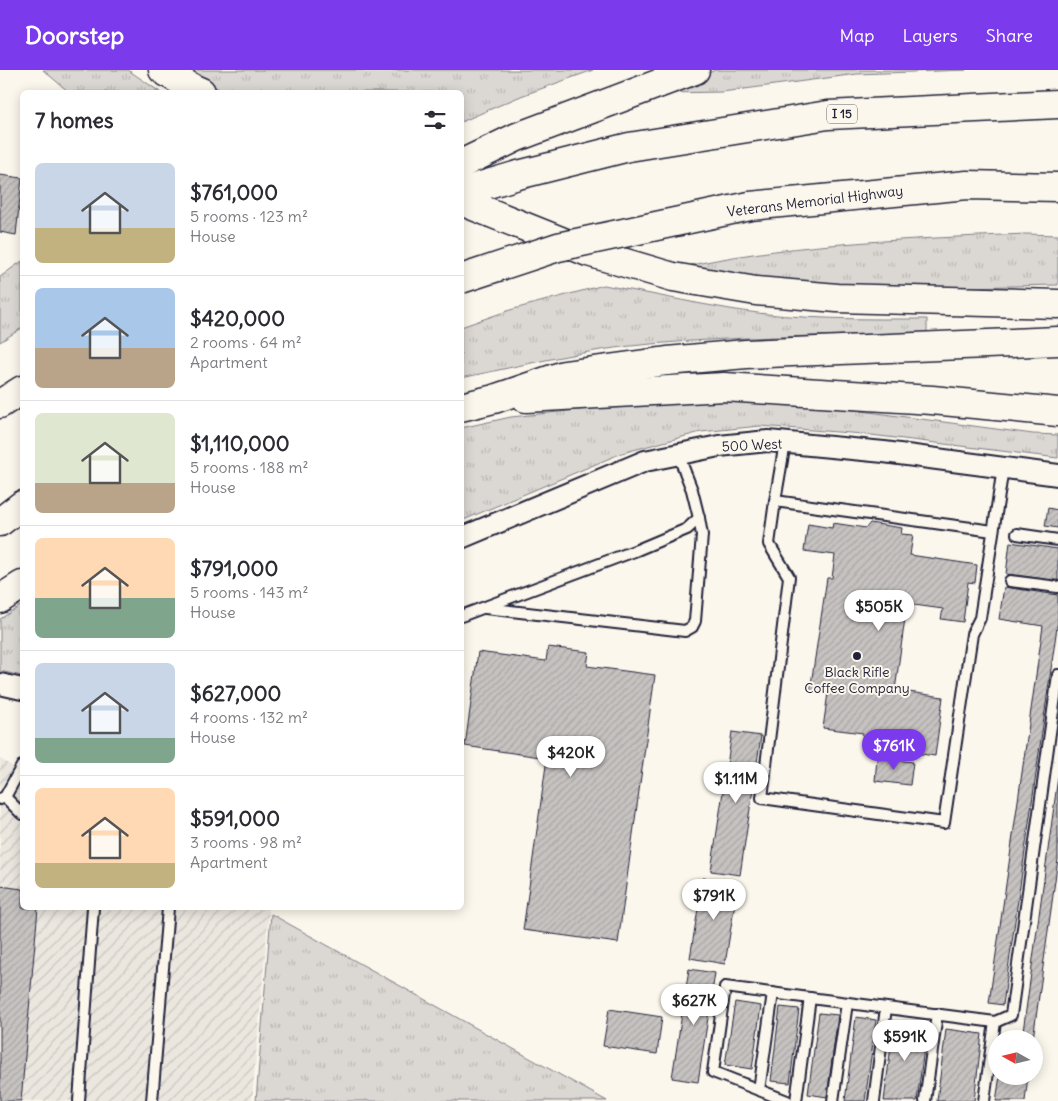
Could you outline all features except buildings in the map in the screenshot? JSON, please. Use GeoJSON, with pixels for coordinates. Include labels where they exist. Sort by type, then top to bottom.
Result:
{"type":"FeatureCollection","features":[{"type":"Feature","properties":{"kind":"highway"},"geometry":{"type":"LineString","coordinates":[[163,70],[196,90]]}},
{"type":"Feature","properties":{"kind":"highway"},"geometry":{"type":"LineString","coordinates":[[464,163],[517,137],[696,70]]}},
{"type":"Feature","properties":{"kind":"highway","name":"I 15"},"geometry":{"type":"LineString","coordinates":[[464,191],[518,175],[629,147],[828,115],[1058,104]]}},
{"type":"Feature","properties":{"kind":"highway","name":"Veterans Memorial Highway"},"geometry":{"type":"LineString","coordinates":[[464,278],[558,247],[750,206],[967,185],[1058,187]]}},
{"type":"Feature","properties":{"kind":"highway"},"geometry":{"type":"LineString","coordinates":[[464,202],[588,252],[672,277],[756,291],[837,298],[1058,304]]}},
{"type":"Feature","properties":{"kind":"highway"},"geometry":{"type":"LineString","coordinates":[[464,406],[494,400],[564,375],[667,361],[756,353],[1058,341]]}},
{"type":"Feature","properties":{"kind":"highway"},"geometry":{"type":"LineString","coordinates":[[494,400],[724,387],[932,400],[1058,412]]}},
{"type":"Feature","properties":{"kind":"highway"},"geometry":{"type":"LineString","coordinates":[[0,404],[20,391]]}},
{"type":"Feature","properties":{"kind":"highway"},"geometry":{"type":"LineString","coordinates":[[0,522],[20,507]]}},
{"type":"Feature","properties":{"kind":"highway"},"geometry":{"type":"LineString","coordinates":[[0,599],[20,586]]}},
{"type":"Feature","properties":{"kind":"street","name":"500 West"},"geometry":{"type":"LineString","coordinates":[[464,537],[645,461],[719,446],[768,441],[884,452],[1058,475]]}},
{"type":"Feature","properties":{"kind":"street"},"geometry":{"type":"LineString","coordinates":[[0,684],[20,689]]}},
{"type":"Feature","properties":{"kind":"lane"},"geometry":{"type":"LineString","coordinates":[[785,443],[770,544],[789,577],[762,798],[944,823],[972,634],[980,618],[1003,468]]}},
{"type":"Feature","properties":{"kind":"lane"},"geometry":{"type":"LineString","coordinates":[[481,607],[685,631],[692,627],[695,620],[702,536],[692,490],[678,454]]}},
{"type":"Feature","properties":{"kind":"lane"},"geometry":{"type":"LineString","coordinates":[[775,501],[993,531]]}},
{"type":"Feature","properties":{"kind":"lane"},"geometry":{"type":"LineString","coordinates":[[464,615],[637,550],[687,529],[699,518]]}},
{"type":"Feature","properties":{"kind":"lane"},"geometry":{"type":"LineString","coordinates":[[1017,534],[1058,540]]}},
{"type":"Feature","properties":{"kind":"lane"},"geometry":{"type":"LineString","coordinates":[[1010,581],[1058,588]]}},
{"type":"Feature","properties":{"kind":"lane"},"geometry":{"type":"LineString","coordinates":[[787,1101],[713,1072],[725,987],[996,1022],[1011,1015],[1058,675]]}},
{"type":"Feature","properties":{"kind":"lane"},"geometry":{"type":"LineString","coordinates":[[20,769],[2,798],[20,812]]}},
{"type":"Feature","properties":{"kind":"lane"},"geometry":{"type":"LineString","coordinates":[[79,1101],[93,910]]}},
{"type":"Feature","properties":{"kind":"lane"},"geometry":{"type":"LineString","coordinates":[[152,1101],[168,910]]}},
{"type":"Feature","properties":{"kind":"lane"},"geometry":{"type":"LineString","coordinates":[[759,1090],[773,993]]}},
{"type":"Feature","properties":{"kind":"lane"},"geometry":{"type":"LineString","coordinates":[[796,1101],[810,998]]}},
{"type":"Feature","properties":{"kind":"lane"},"geometry":{"type":"LineString","coordinates":[[833,1101],[847,1003]]}},
{"type":"Feature","properties":{"kind":"lane"},"geometry":{"type":"LineString","coordinates":[[874,1101],[886,1008]]}},
{"type":"Feature","properties":{"kind":"lane"},"geometry":{"type":"LineString","coordinates":[[925,1101],[937,1014]]}},
{"type":"Feature","properties":{"kind":"lane"},"geometry":{"type":"LineString","coordinates":[[984,1101],[996,1022]]}},
{"type":"Feature","properties":{"kind":"shaded area"},"geometry":{"type":"Polygon","coordinates":[[[0,759],[20,771],[20,910],[269,910],[252,1101],[0,1101],[0,759]]]}},
{"type":"Feature","properties":{"kind":"green space"},"geometry":{"type":"Polygon","coordinates":[[[43,70],[128,70],[157,90],[67,90],[43,70]]]}},
{"type":"Feature","properties":{"kind":"green space"},"geometry":{"type":"Polygon","coordinates":[[[181,70],[593,70],[521,96],[464,121],[464,90],[222,90],[181,70]]]}},
{"type":"Feature","properties":{"kind":"green space"},"geometry":{"type":"Polygon","coordinates":[[[715,70],[966,70],[857,74],[722,92],[667,93],[715,70]]]}},
{"type":"Feature","properties":{"kind":"green space"},"geometry":{"type":"Polygon","coordinates":[[[1026,234],[1058,235],[1058,285],[915,288],[756,280],[691,265],[732,257],[816,246],[1026,234]]]}},
{"type":"Feature","properties":{"kind":"green space"},"geometry":{"type":"Polygon","coordinates":[[[20,262],[20,329],[0,342],[0,277],[20,262]]]}},
{"type":"Feature","properties":{"kind":"green space"},"geometry":{"type":"Polygon","coordinates":[[[604,285],[736,310],[783,316],[927,319],[927,333],[754,338],[627,346],[464,377],[464,326],[510,310],[604,285]]]}},
{"type":"Feature","properties":{"kind":"green space"},"geometry":{"type":"Polygon","coordinates":[[[685,402],[753,402],[824,406],[1033,434],[1058,435],[1058,458],[863,434],[760,426],[701,432],[622,453],[464,520],[464,427],[511,417],[625,405],[685,402]]]}},
{"type":"Feature","properties":{"kind":"green space"},"geometry":{"type":"Polygon","coordinates":[[[20,606],[20,676],[0,671],[0,619],[20,606]]]}},
{"type":"Feature","properties":{"kind":"green space"},"geometry":{"type":"Polygon","coordinates":[[[271,914],[607,1101],[256,1101],[271,914]]]}},
{"type":"Feature","properties":{"kind":"place","name":"Black Rifle Coffee Company"},"geometry":{"type":"Point","coordinates":[857,656]}}]}
